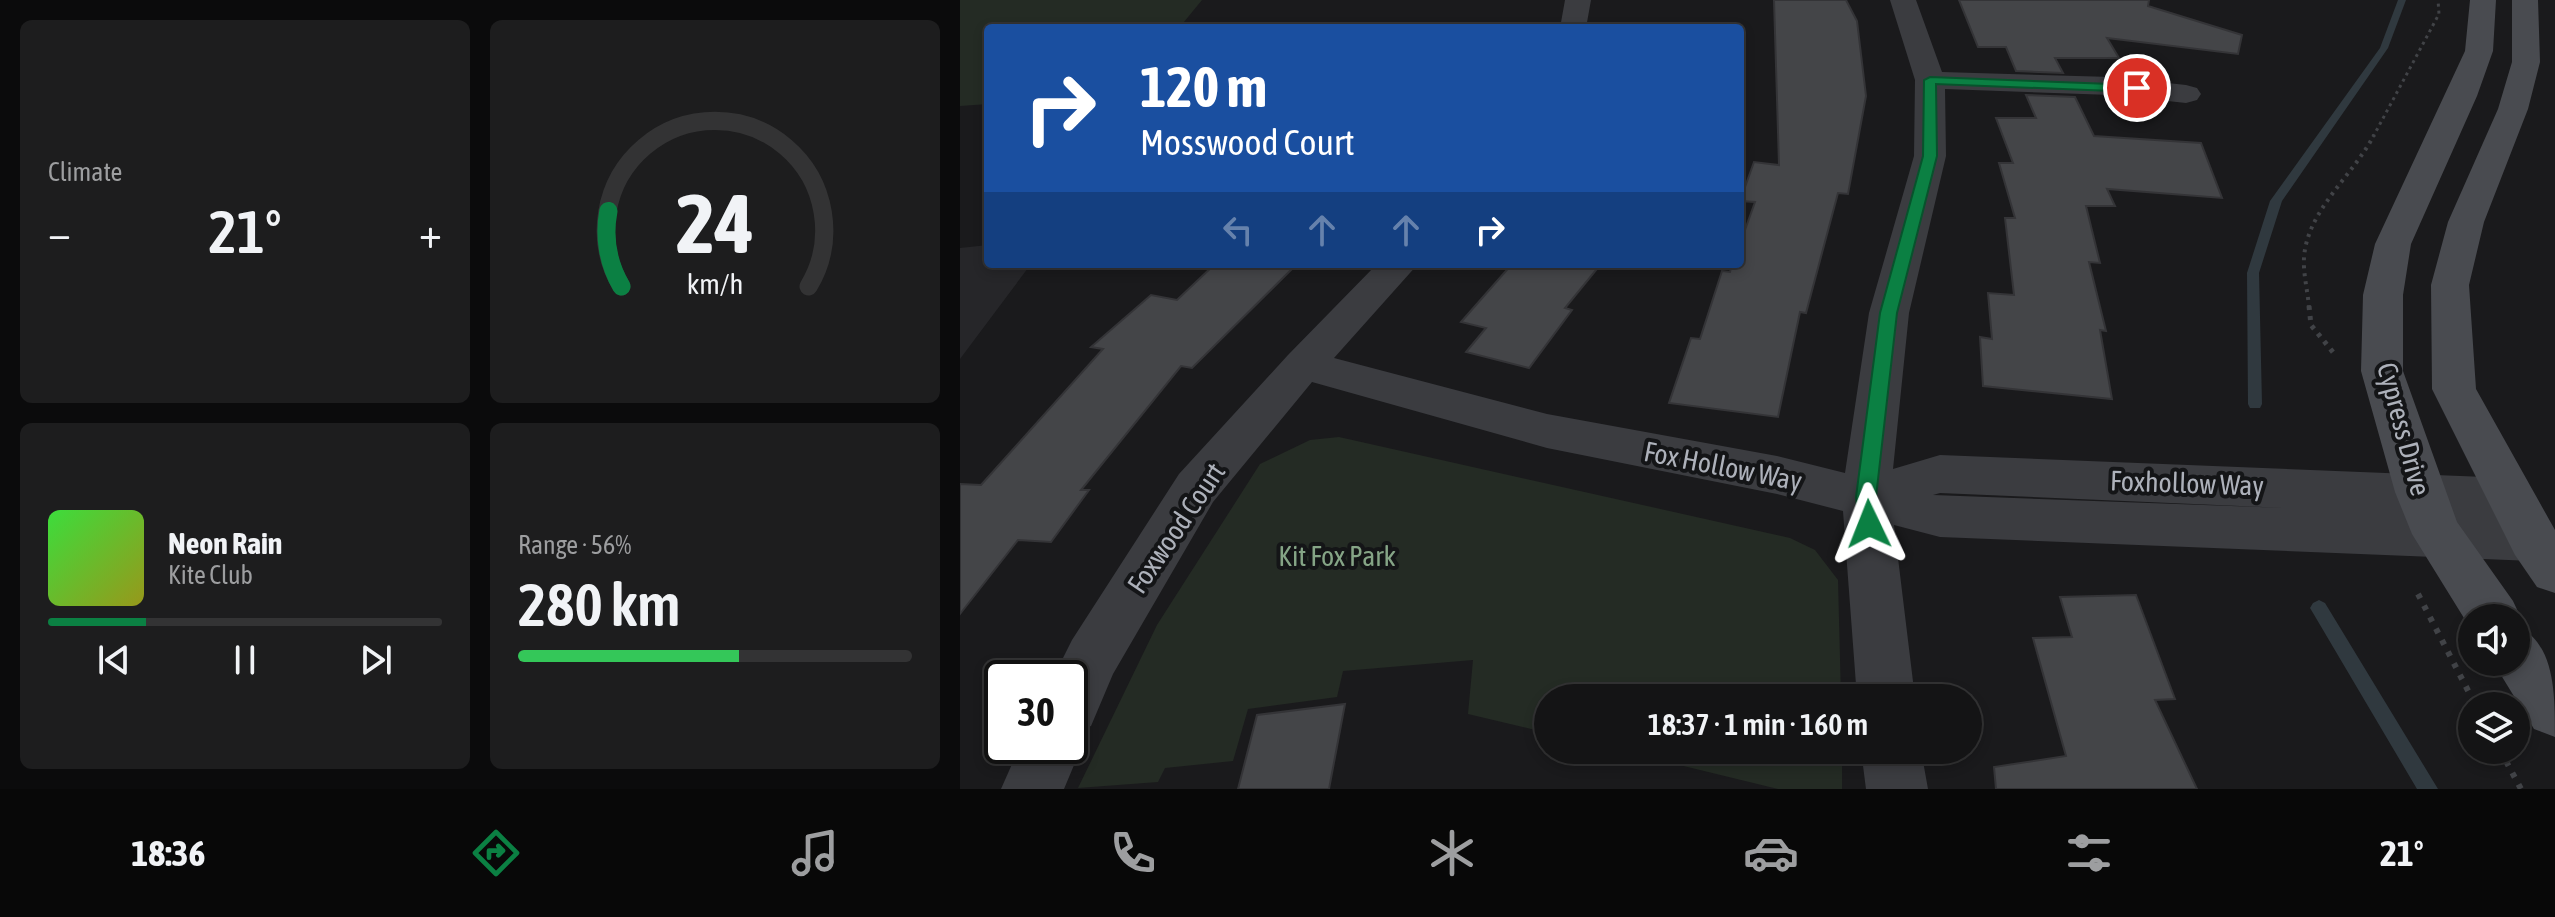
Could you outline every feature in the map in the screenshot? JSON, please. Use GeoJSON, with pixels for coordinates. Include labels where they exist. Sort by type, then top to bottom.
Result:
{"type":"FeatureCollection","features":[{"type":"Feature","properties":{"kind":"street"},"geometry":{"type":"LineString","coordinates":[[1574,24],[1578,0]]}},
{"type":"Feature","properties":{"kind":"street"},"geometry":{"type":"LineString","coordinates":[[1885,684],[1866,497],[1889,313],[1930,156],[1930,80],[1903,0]]}},
{"type":"Feature","properties":{"kind":"street","name":"Cypress Drive"},"geometry":{"type":"LineString","coordinates":[[2483,0],[2479,51],[2462,96],[2393,244],[2383,295],[2382,371],[2428,513],[2485,604]]}},
{"type":"Feature","properties":{"kind":"street","name":"Cypress Drive"},"geometry":{"type":"LineString","coordinates":[[2525,0],[2526,62],[2513,109],[2466,222],[2450,285],[2454,389],[2533,536]]}},
{"type":"Feature","properties":{"kind":"street"},"geometry":{"type":"LineString","coordinates":[[1930,80],[2112,86],[2186,94]]}},
{"type":"Feature","properties":{"kind":"street","name":"Foxwood Court"},"geometry":{"type":"LineString","coordinates":[[1088,667],[1196,488],[1303,365],[1395,268]]}},
{"type":"Feature","properties":{"kind":"street","name":"Fox Hollow Way"},"geometry":{"type":"LineString","coordinates":[[1303,365],[1547,431],[1777,475],[1940,517],[2428,513]]}},
{"type":"Feature","properties":{"kind":"street"},"geometry":{"type":"LineString","coordinates":[[2428,513],[2533,536]]}},
{"type":"Feature","properties":{"kind":"street"},"geometry":{"type":"LineString","coordinates":[[2530,672],[2555,709]]}},
{"type":"Feature","properties":{"kind":"street"},"geometry":{"type":"LineString","coordinates":[[1032,789],[1044,764]]}},
{"type":"Feature","properties":{"kind":"street"},"geometry":{"type":"LineString","coordinates":[[1893,764],[1897,789]]}},
{"type":"Feature","properties":{"kind":"path"},"geometry":{"type":"LineString","coordinates":[[2508,764],[2521,789]]}},
{"type":"Feature","properties":{"kind":"shaded area"},"geometry":{"type":"Polygon","coordinates":[[[984,245],[984,268],[1028,268],[960,359],[960,248],[984,245]]]}},
{"type":"Feature","properties":{"kind":"green space"},"geometry":{"type":"Polygon","coordinates":[[[960,0],[1202,0],[1182,24],[984,24],[984,104],[960,106],[960,0]]]}},
{"type":"Feature","properties":{"kind":"green space","name":"Kit Fox Park"},"geometry":{"type":"Polygon","coordinates":[[[1339,437],[1790,538],[1815,550],[1838,580],[1841,684],[1534,684],[1534,730],[1468,714],[1473,660],[1343,671],[1337,697],[1248,709],[1233,761],[1165,768],[1158,782],[1078,788],[1157,625],[1260,464],[1310,440],[1339,437]]]}},
{"type":"Feature","properties":{"kind":"green space"},"geometry":{"type":"Polygon","coordinates":[[[1675,764],[1842,764],[1842,789],[1778,789],[1675,764]]]}},
{"type":"Feature","properties":{"kind":"building"},"geometry":{"type":"Polygon","coordinates":[[[1774,0],[1846,0],[1857,21],[1866,96],[1848,194],[1838,193],[1806,313],[1800,312],[1778,417],[1669,403],[1691,338],[1700,339],[1722,271],[1744,268],[1744,233],[1755,202],[1744,201],[1744,190],[1754,162],[1779,165],[1774,0]]]}},
{"type":"Feature","properties":{"kind":"building"},"geometry":{"type":"Polygon","coordinates":[[[1959,0],[2149,0],[2148,6],[2242,35],[2238,54],[2107,38],[2119,58],[2055,58],[2063,73],[2016,71],[2006,47],[1978,47],[1959,0]]]}},
{"type":"Feature","properties":{"kind":"building"},"geometry":{"type":"Polygon","coordinates":[[[2026,95],[2075,97],[2094,136],[2201,143],[2222,198],[2107,189],[2115,206],[2086,206],[2100,263],[2089,262],[2106,331],[2100,330],[2112,399],[1983,386],[1980,337],[1992,339],[1988,293],[2014,295],[2005,218],[2015,218],[1999,163],[2013,163],[1996,118],[2036,118],[2026,95]]]}},
{"type":"Feature","properties":{"kind":"building"},"geometry":{"type":"Polygon","coordinates":[[[1211,268],[1293,268],[1192,368],[1181,366],[1081,490],[1089,490],[1051,542],[1018,540],[960,614],[960,484],[981,485],[1103,349],[1091,347],[1151,295],[1177,300],[1211,268]]]}},
{"type":"Feature","properties":{"kind":"building"},"geometry":{"type":"Polygon","coordinates":[[[1508,268],[1598,268],[1565,308],[1572,310],[1529,368],[1466,352],[1486,328],[1461,322],[1508,268]]]}},
{"type":"Feature","properties":{"kind":"building"},"geometry":{"type":"Polygon","coordinates":[[[2136,595],[2175,699],[2155,700],[2197,789],[1996,789],[1994,767],[2066,756],[2033,638],[2072,637],[2060,597],[2136,595]]]}},
{"type":"Feature","properties":{"kind":"building"},"geometry":{"type":"Polygon","coordinates":[[[1345,704],[1329,789],[1238,789],[1257,715],[1345,704]]]}},
{"type":"Feature","properties":{"kind":"waterway"},"geometry":{"type":"LineString","coordinates":[[2255,404],[2253,273],[2276,201],[2384,48],[2402,0]]}},
{"type":"Feature","properties":{"kind":"waterway"},"geometry":{"type":"LineString","coordinates":[[2319,608],[2428,789]]}},
{"type":"Feature","properties":{"kind":"route"},"geometry":{"type":"LineString","coordinates":[[1869,524],[1866,497],[1889,313],[1930,156],[1930,80],[2137,88]]}}]}
